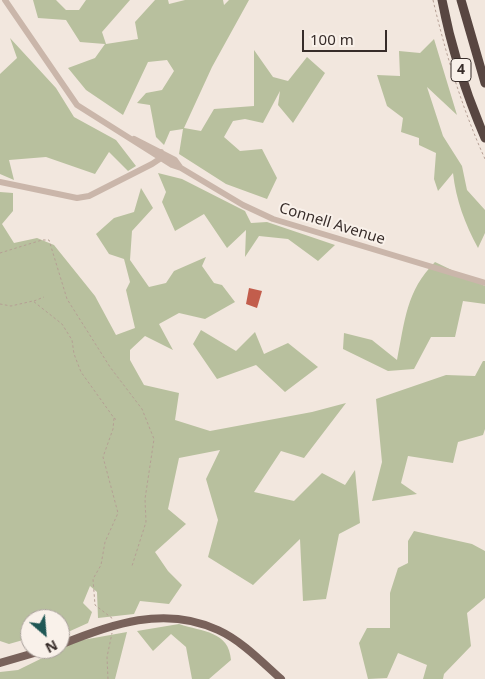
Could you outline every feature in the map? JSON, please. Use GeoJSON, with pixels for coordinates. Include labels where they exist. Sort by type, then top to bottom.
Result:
{"type":"FeatureCollection","features":[{"type":"Feature","properties":{"kind":"highway","name":"4"},"geometry":{"type":"LineString","coordinates":[[442,0],[462,75],[485,138]]}},
{"type":"Feature","properties":{"kind":"highway","name":"4"},"geometry":{"type":"LineString","coordinates":[[461,0],[485,83]]}},
{"type":"Feature","properties":{"kind":"main road"},"geometry":{"type":"LineString","coordinates":[[70,641],[116,624],[150,618],[194,621],[219,630],[240,643],[282,679]]}},
{"type":"Feature","properties":{"kind":"main road"},"geometry":{"type":"LineString","coordinates":[[0,663],[20,657]]}},
{"type":"Feature","properties":{"kind":"street","name":"Connell Avenue"},"geometry":{"type":"LineString","coordinates":[[5,0],[77,105],[159,155],[175,160],[182,168],[243,205],[273,219],[485,283]]}},
{"type":"Feature","properties":{"kind":"street"},"geometry":{"type":"LineString","coordinates":[[0,182],[77,198],[89,196],[138,170],[159,155]]}},
{"type":"Feature","properties":{"kind":"path"},"geometry":{"type":"LineString","coordinates":[[0,252],[42,240],[49,240],[67,299],[110,367],[142,409],[154,439],[145,499],[146,522],[132,566]]}},
{"type":"Feature","properties":{"kind":"path"},"geometry":{"type":"LineString","coordinates":[[0,304],[12,306],[44,297]]}},
{"type":"Feature","properties":{"kind":"path"},"geometry":{"type":"LineString","coordinates":[[33,301],[55,317],[66,330],[72,340],[74,354],[81,372],[118,421]]}},
{"type":"Feature","properties":{"kind":"path"},"geometry":{"type":"LineString","coordinates":[[108,679],[107,657],[116,624],[95,605],[93,579],[101,565],[105,542],[118,514],[103,457],[113,429],[114,418]]}},
{"type":"Feature","properties":{"kind":"green space"},"geometry":{"type":"Polygon","coordinates":[[[33,0],[56,0],[66,10],[79,10],[86,0],[130,0],[102,32],[106,44],[138,39],[135,22],[155,0],[168,0],[169,4],[185,0],[223,0],[224,5],[229,0],[249,0],[212,67],[184,128],[201,131],[214,109],[254,106],[254,50],[273,77],[288,81],[307,57],[325,73],[293,123],[278,105],[280,91],[263,123],[245,119],[233,121],[224,137],[240,151],[262,149],[277,178],[267,199],[226,184],[179,154],[183,129],[170,131],[164,145],[156,137],[150,105],[137,103],[146,93],[162,90],[174,71],[167,60],[148,62],[123,115],[86,90],[68,68],[95,58],[105,44],[80,42],[66,20],[38,18],[33,0]]]}},
{"type":"Feature","properties":{"kind":"green space"},"geometry":{"type":"Polygon","coordinates":[[[10,38],[56,88],[74,117],[116,140],[136,166],[128,171],[109,152],[95,174],[46,157],[9,160],[14,180],[0,174],[0,74],[17,58],[10,38]]]}},
{"type":"Feature","properties":{"kind":"green space"},"geometry":{"type":"Polygon","coordinates":[[[434,39],[457,115],[427,87],[443,136],[462,166],[467,190],[485,210],[485,233],[478,248],[462,212],[456,193],[453,173],[438,191],[434,179],[436,153],[419,145],[419,138],[401,132],[403,118],[387,106],[377,75],[400,76],[399,51],[420,53],[434,39]]]}},
{"type":"Feature","properties":{"kind":"green space"},"geometry":{"type":"Polygon","coordinates":[[[158,173],[182,179],[245,211],[251,223],[267,222],[335,245],[318,261],[288,239],[259,236],[245,257],[246,230],[227,248],[204,214],[175,231],[162,202],[166,192],[158,173]]]}},
{"type":"Feature","properties":{"kind":"green space"},"geometry":{"type":"Polygon","coordinates":[[[141,188],[153,208],[132,231],[130,260],[149,287],[166,283],[174,271],[206,257],[202,266],[214,283],[222,285],[235,302],[205,319],[179,313],[159,324],[173,350],[145,336],[130,350],[130,360],[144,385],[179,393],[175,420],[210,431],[312,412],[346,403],[304,458],[281,451],[254,492],[294,501],[322,473],[345,485],[355,470],[360,523],[339,534],[326,599],[303,601],[300,539],[253,585],[208,557],[218,520],[206,479],[220,450],[179,458],[168,509],[186,524],[155,552],[168,571],[182,585],[169,604],[140,601],[134,614],[98,618],[97,592],[90,586],[83,603],[92,612],[88,623],[70,631],[70,609],[20,609],[20,641],[9,644],[0,641],[0,192],[13,193],[13,211],[2,224],[14,243],[37,238],[54,245],[95,296],[116,335],[135,328],[126,290],[130,282],[124,259],[109,254],[96,234],[114,218],[134,212],[141,188]]]}},
{"type":"Feature","properties":{"kind":"green space"},"geometry":{"type":"Polygon","coordinates":[[[435,262],[485,286],[485,304],[463,301],[455,337],[431,337],[414,369],[388,371],[343,349],[344,333],[372,340],[397,360],[412,295],[425,273],[435,262]]]}},
{"type":"Feature","properties":{"kind":"green space"},"geometry":{"type":"Polygon","coordinates":[[[201,330],[236,351],[255,332],[264,354],[288,343],[318,367],[285,392],[256,365],[217,379],[193,344],[201,330]]]}},
{"type":"Feature","properties":{"kind":"green space"},"geometry":{"type":"Polygon","coordinates":[[[483,361],[485,361],[485,429],[483,435],[458,442],[453,463],[408,456],[401,483],[417,494],[372,501],[382,462],[376,399],[446,375],[475,376],[483,361]]]}},
{"type":"Feature","properties":{"kind":"green space"},"geometry":{"type":"Polygon","coordinates":[[[414,531],[472,544],[485,551],[485,598],[467,613],[471,646],[444,674],[443,679],[423,679],[427,665],[398,653],[387,678],[368,679],[359,643],[367,628],[390,628],[390,593],[398,568],[408,563],[408,541],[414,531]]]}},
{"type":"Feature","properties":{"kind":"green space"},"geometry":{"type":"Polygon","coordinates":[[[179,624],[205,631],[220,638],[229,650],[231,660],[209,679],[192,679],[186,647],[171,634],[153,651],[137,631],[179,624]]]}},
{"type":"Feature","properties":{"kind":"green space"},"geometry":{"type":"Polygon","coordinates":[[[127,632],[115,679],[0,679],[0,672],[18,670],[40,659],[70,659],[70,644],[77,641],[127,632]]]}},
{"type":"Feature","properties":{"kind":"building"},"geometry":{"type":"Polygon","coordinates":[[[249,288],[262,291],[257,308],[246,304],[249,288]]]}}]}
